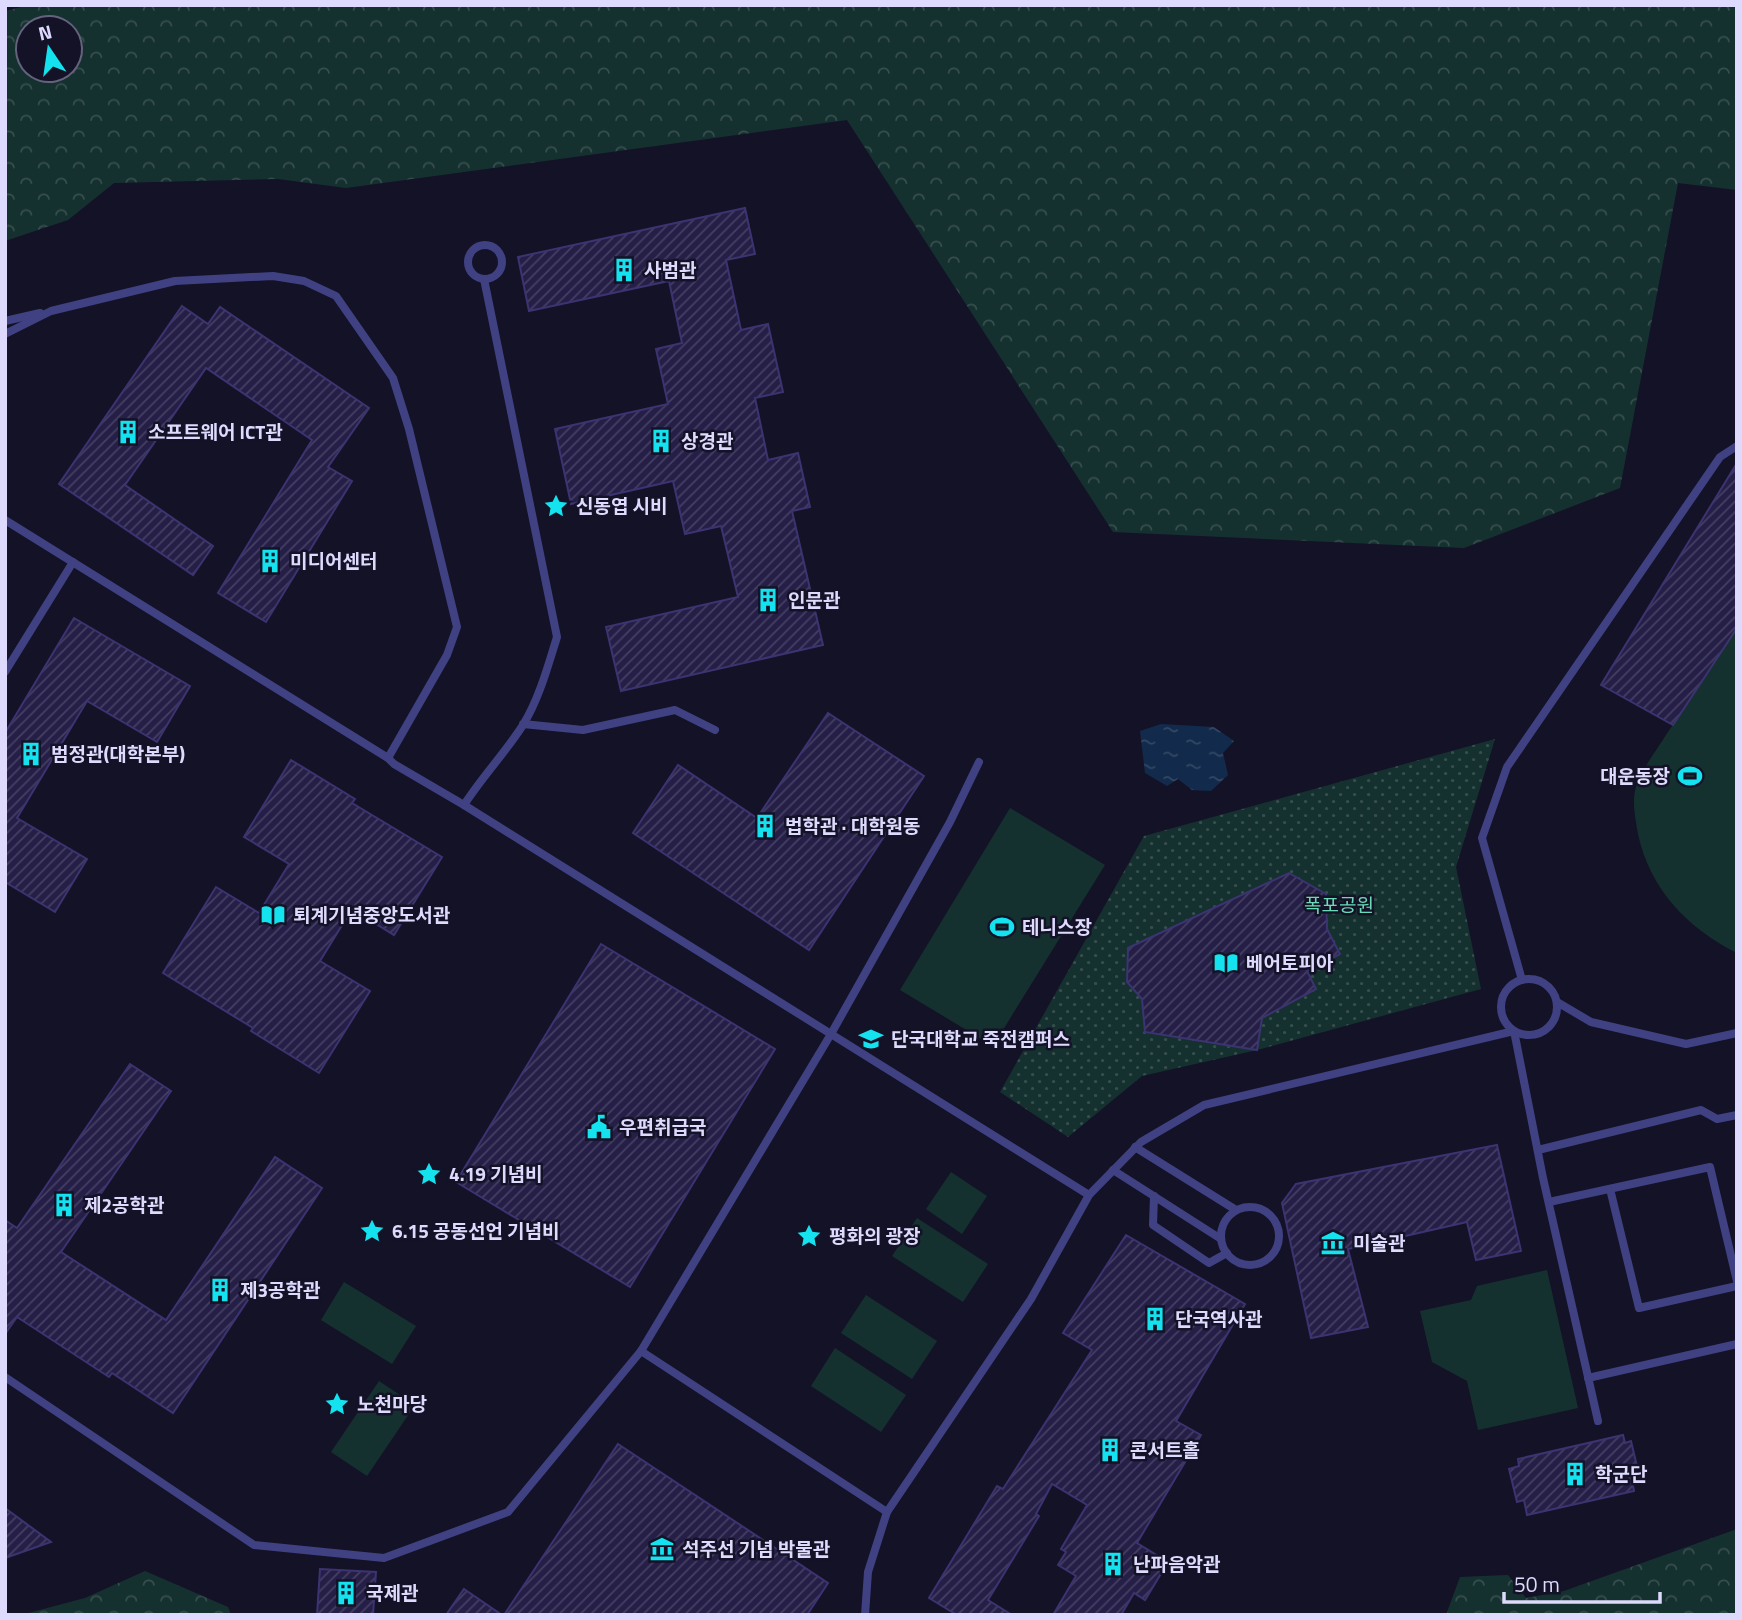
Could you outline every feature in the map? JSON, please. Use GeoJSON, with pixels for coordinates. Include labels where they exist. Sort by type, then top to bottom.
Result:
{"type":"FeatureCollection","features":[{"type":"Feature","properties":{"kind":"lane"},"geometry":{"type":"LineString","coordinates":[[483,245],[494,247],[502,261],[499,272],[484,279],[470,271],[468,259],[473,249],[483,245]]}},
{"type":"Feature","properties":{"kind":"lane"},"geometry":{"type":"LineString","coordinates":[[5,321],[188,280],[273,276],[304,281],[336,296],[393,378],[410,429],[457,627],[447,655],[388,758]]}},
{"type":"Feature","properties":{"kind":"lane"},"geometry":{"type":"LineString","coordinates":[[464,805],[523,724],[545,674],[557,637],[484,279]]}},
{"type":"Feature","properties":{"kind":"lane"},"geometry":{"type":"LineString","coordinates":[[5,334],[51,311]]}},
{"type":"Feature","properties":{"kind":"lane"},"geometry":{"type":"LineString","coordinates":[[1522,980],[1482,838],[1507,767],[1720,457],[1737,446]]}},
{"type":"Feature","properties":{"kind":"lane"},"geometry":{"type":"LineString","coordinates":[[5,520],[1089,1195]]}},
{"type":"Feature","properties":{"kind":"lane"},"geometry":{"type":"LineString","coordinates":[[5,673],[73,562]]}},
{"type":"Feature","properties":{"kind":"lane"},"geometry":{"type":"LineString","coordinates":[[523,724],[583,730],[675,710],[715,730]]}},
{"type":"Feature","properties":{"kind":"lane"},"geometry":{"type":"LineString","coordinates":[[5,1377],[254,1545],[384,1558],[508,1512],[641,1350],[831,1034],[950,822],[979,762]]}},
{"type":"Feature","properties":{"kind":"lane"},"geometry":{"type":"LineString","coordinates":[[865,1615],[868,1572],[887,1512],[1031,1299],[1089,1195],[1135,1147],[1204,1105],[1514,1031],[1531,1035],[1548,1028],[1557,1012],[1557,1002],[1548,986],[1531,979],[1522,980],[1507,990],[1501,1007],[1502,1016],[1514,1031],[1598,1421]]}},
{"type":"Feature","properties":{"kind":"lane"},"geometry":{"type":"LineString","coordinates":[[1557,1002],[1591,1021],[1686,1044],[1737,1033]]}},
{"type":"Feature","properties":{"kind":"lane"},"geometry":{"type":"LineString","coordinates":[[1538,1150],[1701,1110],[1717,1119],[1737,1115]]}},
{"type":"Feature","properties":{"kind":"lane"},"geometry":{"type":"LineString","coordinates":[[1135,1147],[1236,1210]]}},
{"type":"Feature","properties":{"kind":"lane"},"geometry":{"type":"LineString","coordinates":[[1549,1202],[1710,1167],[1737,1283],[1639,1308],[1610,1189]]}},
{"type":"Feature","properties":{"kind":"lane"},"geometry":{"type":"LineString","coordinates":[[1113,1170],[1221,1239]]}},
{"type":"Feature","properties":{"kind":"lane"},"geometry":{"type":"LineString","coordinates":[[1154,1196],[1153,1225],[1209,1263],[1227,1253]]}},
{"type":"Feature","properties":{"kind":"lane"},"geometry":{"type":"LineString","coordinates":[[1254,1207],[1270,1216],[1278,1232],[1278,1242],[1268,1258],[1251,1264],[1234,1260],[1227,1253],[1221,1239],[1224,1222],[1236,1210],[1254,1207]]}},
{"type":"Feature","properties":{"kind":"lane"},"geometry":{"type":"LineString","coordinates":[[1588,1378],[1737,1344]]}},
{"type":"Feature","properties":{"kind":"lane"},"geometry":{"type":"LineString","coordinates":[[641,1350],[887,1512]]}},
{"type":"Feature","properties":{"kind":"green space"},"geometry":{"type":"Polygon","coordinates":[[[29,5],[1737,5],[1737,190],[1678,183],[1620,488],[1464,548],[1113,532],[847,120],[346,188],[278,179],[114,183],[68,220],[5,241],[5,11],[29,5]]]}},
{"type":"Feature","properties":{"kind":"green space","name":"대운동장"},"geometry":{"type":"Polygon","coordinates":[[[1737,628],[1737,953],[1702,932],[1673,905],[1661,889],[1644,854],[1638,834],[1634,802],[1637,784],[1644,770],[1737,628]]]}},
{"type":"Feature","properties":{"kind":"green space","name":"폭포공원"},"geometry":{"type":"Polygon","coordinates":[[[1495,739],[1456,867],[1481,989],[1257,1050],[1142,1076],[1068,1137],[1000,1092],[1144,836],[1495,739]]]}},
{"type":"Feature","properties":{"kind":"green space","name":"테니스장"},"geometry":{"type":"Polygon","coordinates":[[[1010,808],[1105,865],[993,1046],[900,990],[1010,808]]]}},
{"type":"Feature","properties":{"kind":"green space"},"geometry":{"type":"Polygon","coordinates":[[[951,1172],[987,1196],[962,1234],[926,1209],[951,1172]]]}},
{"type":"Feature","properties":{"kind":"green space"},"geometry":{"type":"Polygon","coordinates":[[[917,1218],[988,1264],[963,1302],[892,1256],[917,1218]]]}},
{"type":"Feature","properties":{"kind":"green space"},"geometry":{"type":"Polygon","coordinates":[[[1547,1270],[1578,1408],[1478,1430],[1467,1381],[1432,1362],[1420,1311],[1471,1300],[1477,1286],[1547,1270]]]}},
{"type":"Feature","properties":{"kind":"green space"},"geometry":{"type":"Polygon","coordinates":[[[344,1282],[416,1326],[392,1364],[321,1320],[344,1282]]]}},
{"type":"Feature","properties":{"kind":"green space"},"geometry":{"type":"Polygon","coordinates":[[[866,1295],[937,1341],[912,1379],[841,1333],[866,1295]]]}},
{"type":"Feature","properties":{"kind":"green space"},"geometry":{"type":"Polygon","coordinates":[[[835,1348],[906,1395],[881,1432],[811,1386],[835,1348]]]}},
{"type":"Feature","properties":{"kind":"green space"},"geometry":{"type":"Polygon","coordinates":[[[379,1381],[415,1405],[367,1476],[331,1452],[379,1381]]]}},
{"type":"Feature","properties":{"kind":"green space"},"geometry":{"type":"Polygon","coordinates":[[[1737,1529],[1737,1615],[1446,1615],[1460,1577],[1508,1575],[1526,1598],[1564,1591],[1737,1529]]]}},
{"type":"Feature","properties":{"kind":"green space"},"geometry":{"type":"Polygon","coordinates":[[[145,1571],[228,1607],[231,1615],[21,1615],[85,1598],[145,1571]]]}},
{"type":"Feature","properties":{"kind":"water"},"geometry":{"type":"Polygon","coordinates":[[[1161,724],[1214,727],[1234,741],[1223,753],[1228,775],[1211,791],[1192,790],[1178,779],[1167,786],[1145,773],[1140,731],[1161,724]]]}},
{"type":"Feature","properties":{"kind":"building"},"geometry":{"type":"Polygon","coordinates":[[[745,208],[755,254],[726,260],[741,330],[768,324],[783,392],[755,398],[768,460],[798,453],[810,507],[792,511],[823,645],[621,691],[606,627],[738,597],[721,526],[685,534],[673,481],[571,504],[555,429],[668,404],[656,349],[682,343],[669,281],[529,311],[518,257],[745,208]]]}},
{"type":"Feature","properties":{"kind":"building","name":"소프트웨어 ICT관"},"geometry":{"type":"Polygon","coordinates":[[[182,306],[208,324],[220,307],[369,408],[328,467],[352,481],[266,622],[218,593],[312,440],[206,368],[125,485],[213,546],[193,575],[59,484],[182,306]]]}},
{"type":"Feature","properties":{"kind":"building"},"geometry":{"type":"Polygon","coordinates":[[[1737,463],[1737,628],[1673,725],[1601,685],[1737,463]]]}},
{"type":"Feature","properties":{"kind":"building","name":"범정관(대학본부)"},"geometry":{"type":"Polygon","coordinates":[[[74,618],[190,686],[157,742],[87,701],[17,818],[87,859],[55,912],[5,882],[5,733],[74,618]]]}},
{"type":"Feature","properties":{"kind":"building","name":"법학관 · 대학원동"},"geometry":{"type":"Polygon","coordinates":[[[828,713],[924,776],[809,950],[633,833],[678,765],[757,818],[828,713]]]}},
{"type":"Feature","properties":{"kind":"building","name":"퇴계기념중앙도서관"},"geometry":{"type":"Polygon","coordinates":[[[291,760],[355,799],[352,803],[442,857],[394,935],[352,909],[320,961],[370,991],[319,1073],[251,1031],[253,1028],[163,973],[216,887],[259,913],[289,864],[244,837],[291,760]]]}},
{"type":"Feature","properties":{"kind":"building","name":"베어토피아"},"geometry":{"type":"Polygon","coordinates":[[[1289,873],[1326,894],[1327,929],[1340,954],[1307,971],[1316,989],[1262,1018],[1257,1050],[1145,1032],[1142,999],[1127,982],[1128,948],[1289,873]]]}},
{"type":"Feature","properties":{"kind":"building"},"geometry":{"type":"Polygon","coordinates":[[[601,944],[775,1049],[630,1287],[456,1182],[601,944]]]}},
{"type":"Feature","properties":{"kind":"building"},"geometry":{"type":"Polygon","coordinates":[[[130,1064],[171,1091],[61,1252],[166,1320],[275,1157],[322,1188],[173,1413],[112,1373],[109,1377],[17,1317],[5,1334],[5,1220],[17,1228],[130,1064]]]}},
{"type":"Feature","properties":{"kind":"building","name":"미술관"},"geometry":{"type":"Polygon","coordinates":[[[1497,1145],[1521,1251],[1476,1260],[1467,1222],[1348,1249],[1368,1327],[1311,1338],[1282,1203],[1296,1184],[1497,1145]]]}},
{"type":"Feature","properties":{"kind":"building"},"geometry":{"type":"Polygon","coordinates":[[[1126,1235],[1245,1304],[1176,1421],[1201,1435],[1137,1543],[1168,1562],[1145,1600],[1134,1593],[1121,1615],[1053,1615],[1076,1576],[1058,1565],[1066,1552],[1061,1549],[1087,1505],[1052,1484],[1036,1514],[1039,1516],[988,1600],[1012,1615],[957,1615],[929,1598],[997,1486],[1003,1489],[1092,1350],[1063,1333],[1126,1235]]]}},
{"type":"Feature","properties":{"kind":"building","name":"학군단"},"geometry":{"type":"Polygon","coordinates":[[[1623,1435],[1625,1443],[1631,1441],[1640,1479],[1632,1481],[1634,1491],[1527,1515],[1524,1500],[1517,1502],[1509,1469],[1519,1466],[1518,1459],[1623,1435]]]}},
{"type":"Feature","properties":{"kind":"building","name":"석주선 기념 박물관"},"geometry":{"type":"Polygon","coordinates":[[[618,1444],[828,1583],[807,1615],[504,1615],[618,1444]]]}},
{"type":"Feature","properties":{"kind":"building"},"geometry":{"type":"Polygon","coordinates":[[[5,1508],[51,1542],[5,1558],[5,1508]]]}},
{"type":"Feature","properties":{"kind":"building","name":"국제관"},"geometry":{"type":"Polygon","coordinates":[[[320,1569],[376,1572],[373,1615],[317,1615],[320,1569]]]}},
{"type":"Feature","properties":{"kind":"building","name":"국제관"},"geometry":{"type":"Polygon","coordinates":[[[464,1589],[502,1615],[446,1615],[464,1589]]]}},
{"type":"Feature","properties":{"kind":"place","name":"사범관"},"geometry":{"type":"Point","coordinates":[624,270]}},
{"type":"Feature","properties":{"kind":"place","name":"소프트웨어 ICT관"},"geometry":{"type":"Point","coordinates":[128,432]}},
{"type":"Feature","properties":{"kind":"place","name":"상경관"},"geometry":{"type":"Point","coordinates":[661,441]}},
{"type":"Feature","properties":{"kind":"place","name":"신동엽 시비"},"geometry":{"type":"Point","coordinates":[556,506]}},
{"type":"Feature","properties":{"kind":"place","name":"미디어센터"},"geometry":{"type":"Point","coordinates":[270,561]}},
{"type":"Feature","properties":{"kind":"place","name":"인문관"},"geometry":{"type":"Point","coordinates":[768,600]}},
{"type":"Feature","properties":{"kind":"place","name":"범정관(대학본부)"},"geometry":{"type":"Point","coordinates":[31,754]}},
{"type":"Feature","properties":{"kind":"place","name":"대운동장"},"geometry":{"type":"Point","coordinates":[1690,776]}},
{"type":"Feature","properties":{"kind":"place","name":"법학관 · 대학원동"},"geometry":{"type":"Point","coordinates":[765,826]}},
{"type":"Feature","properties":{"kind":"place","name":"퇴계기념중앙도서관"},"geometry":{"type":"Point","coordinates":[273,915]}},
{"type":"Feature","properties":{"kind":"place","name":"테니스장"},"geometry":{"type":"Point","coordinates":[1002,927]}},
{"type":"Feature","properties":{"kind":"place","name":"베어토피아"},"geometry":{"type":"Point","coordinates":[1226,963]}},
{"type":"Feature","properties":{"kind":"place","name":"단국대학교 죽전캠퍼스"},"geometry":{"type":"Point","coordinates":[871,1039]}},
{"type":"Feature","properties":{"kind":"place","name":"우편취급국"},"geometry":{"type":"Point","coordinates":[599,1127]}},
{"type":"Feature","properties":{"kind":"place","name":"4.19 기념비"},"geometry":{"type":"Point","coordinates":[429,1174]}},
{"type":"Feature","properties":{"kind":"place","name":"제2공학관"},"geometry":{"type":"Point","coordinates":[64,1205]}},
{"type":"Feature","properties":{"kind":"place","name":"6.15 공동선언 기념비"},"geometry":{"type":"Point","coordinates":[372,1231]}},
{"type":"Feature","properties":{"kind":"place","name":"평화의 광장"},"geometry":{"type":"Point","coordinates":[809,1236]}},
{"type":"Feature","properties":{"kind":"place","name":"미술관"},"geometry":{"type":"Point","coordinates":[1333,1243]}},
{"type":"Feature","properties":{"kind":"place","name":"제3공학관"},"geometry":{"type":"Point","coordinates":[220,1290]}},
{"type":"Feature","properties":{"kind":"place","name":"단국역사관"},"geometry":{"type":"Point","coordinates":[1155,1319]}},
{"type":"Feature","properties":{"kind":"place","name":"노천마당"},"geometry":{"type":"Point","coordinates":[337,1404]}},
{"type":"Feature","properties":{"kind":"place","name":"콘서트홀"},"geometry":{"type":"Point","coordinates":[1110,1450]}},
{"type":"Feature","properties":{"kind":"place","name":"학군단"},"geometry":{"type":"Point","coordinates":[1575,1474]}},
{"type":"Feature","properties":{"kind":"place","name":"석주선 기념 박물관"},"geometry":{"type":"Point","coordinates":[662,1549]}},
{"type":"Feature","properties":{"kind":"place","name":"난파음악관"},"geometry":{"type":"Point","coordinates":[1113,1564]}},
{"type":"Feature","properties":{"kind":"place","name":"국제관"},"geometry":{"type":"Point","coordinates":[346,1593]}}]}
